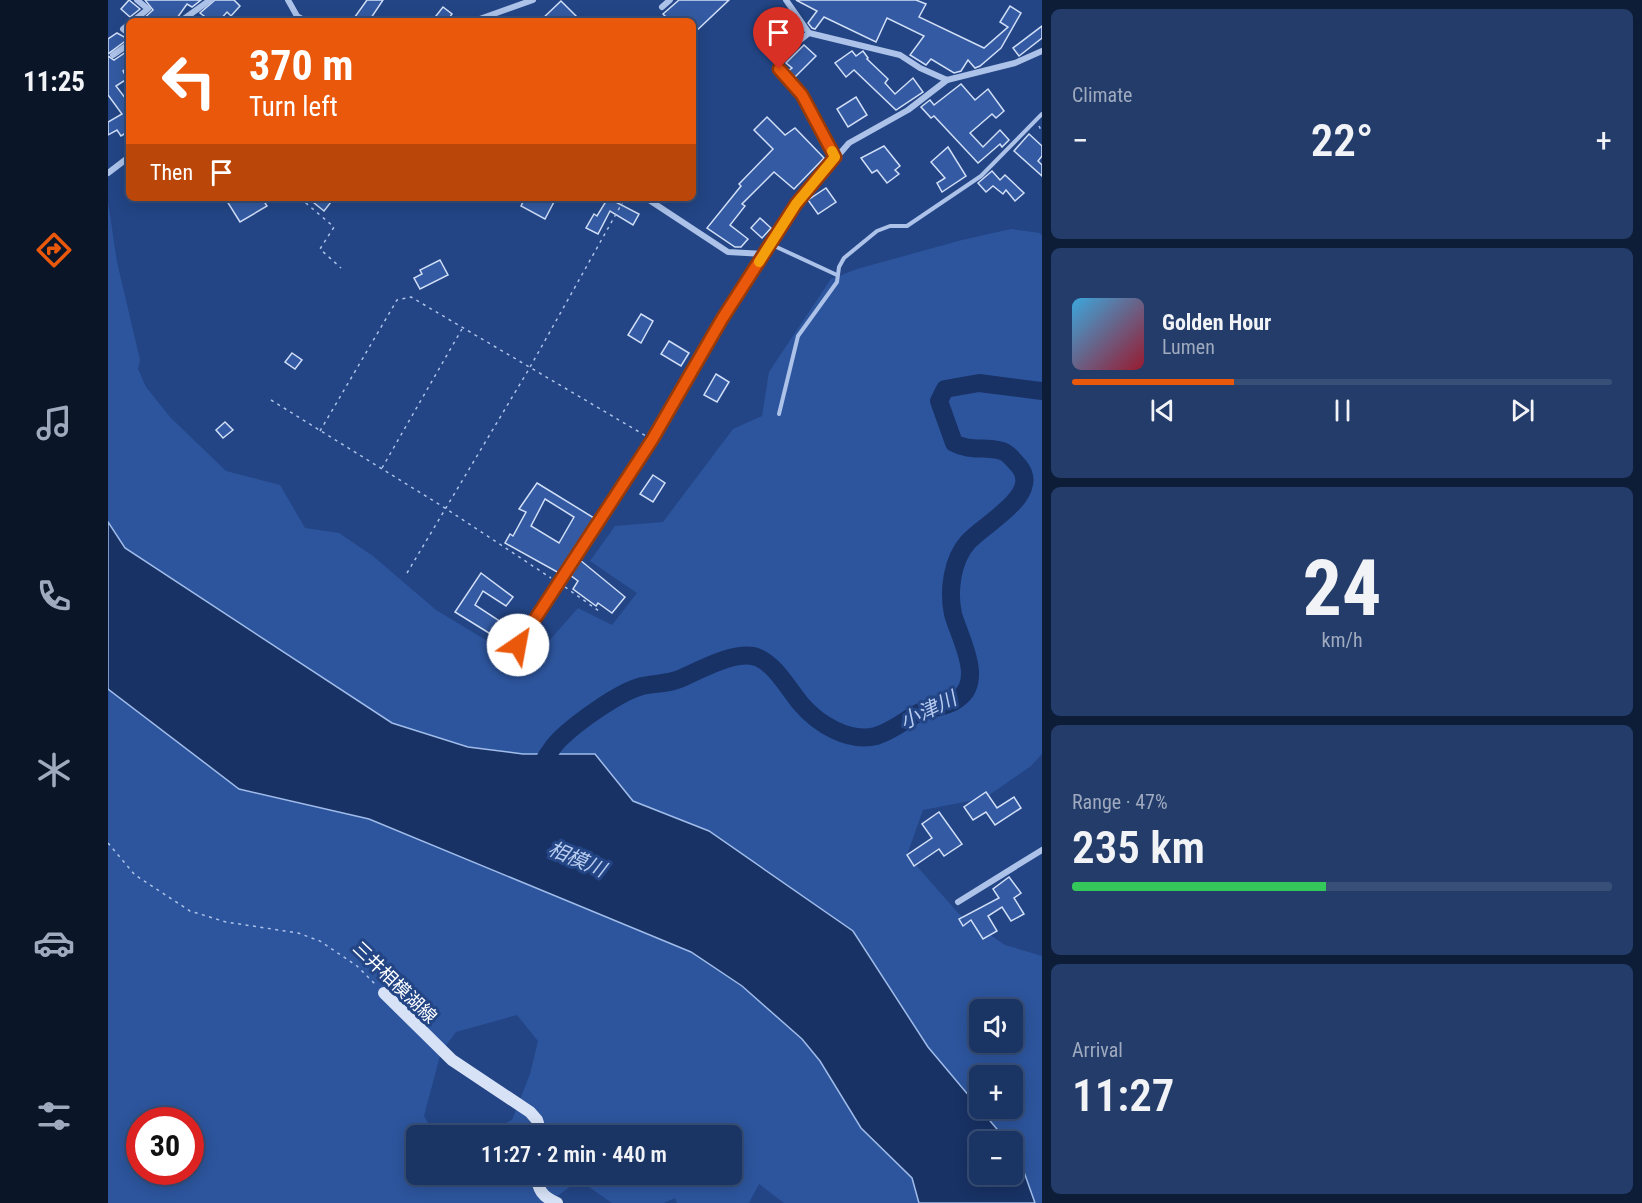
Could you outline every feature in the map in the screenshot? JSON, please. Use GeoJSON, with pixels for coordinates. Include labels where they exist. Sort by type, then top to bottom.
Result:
{"type":"FeatureCollection","features":[{"type":"Feature","properties":{"kind":"main road","name":"三井相模湖線"},"geometry":{"type":"LineString","coordinates":[[384,993],[452,1060],[530,1112],[539,1125]]}},
{"type":"Feature","properties":{"kind":"main road"},"geometry":{"type":"LineString","coordinates":[[538,1185],[542,1194],[557,1203]]}},
{"type":"Feature","properties":{"kind":"street"},"geometry":{"type":"LineString","coordinates":[[136,0],[148,9],[137,18]]}},
{"type":"Feature","properties":{"kind":"street"},"geometry":{"type":"LineString","coordinates":[[185,18],[210,0]]}},
{"type":"Feature","properties":{"kind":"street"},"geometry":{"type":"LineString","coordinates":[[288,0],[297,16],[301,18]]}},
{"type":"Feature","properties":{"kind":"street"},"geometry":{"type":"LineString","coordinates":[[482,18],[533,0]]}},
{"type":"Feature","properties":{"kind":"street"},"geometry":{"type":"LineString","coordinates":[[662,7],[670,0]]}},
{"type":"Feature","properties":{"kind":"street"},"geometry":{"type":"LineString","coordinates":[[786,0],[809,33],[900,56],[947,80]]}},
{"type":"Feature","properties":{"kind":"street"},"geometry":{"type":"LineString","coordinates":[[809,33],[783,54],[779,69],[802,95],[835,157]]}},
{"type":"Feature","properties":{"kind":"street"},"geometry":{"type":"LineString","coordinates":[[113,55],[126,46]]}},
{"type":"Feature","properties":{"kind":"street"},"geometry":{"type":"LineString","coordinates":[[518,645],[652,440],[722,319],[770,244],[796,204],[835,157],[849,143],[908,110],[947,80],[1015,63],[1042,51]]}},
{"type":"Feature","properties":{"kind":"street"},"geometry":{"type":"LineString","coordinates":[[108,173],[126,160]]}},
{"type":"Feature","properties":{"kind":"street"},"geometry":{"type":"LineString","coordinates":[[651,201],[728,252],[764,254]]}},
{"type":"Feature","properties":{"kind":"street"},"geometry":{"type":"LineString","coordinates":[[958,902],[1042,850]]}},
{"type":"Feature","properties":{"kind":"lane"},"geometry":{"type":"LineString","coordinates":[[779,414],[798,336],[837,282],[838,267],[844,258],[877,231],[890,226],[907,226],[981,176],[1042,114]]}},
{"type":"Feature","properties":{"kind":"lane"},"geometry":{"type":"LineString","coordinates":[[770,244],[837,275]]}},
{"type":"Feature","properties":{"kind":"path"},"geometry":{"type":"LineString","coordinates":[[304,201],[334,227],[320,249],[341,268]]}},
{"type":"Feature","properties":{"kind":"path"},"geometry":{"type":"LineString","coordinates":[[407,573],[529,369],[623,201]]}},
{"type":"Feature","properties":{"kind":"path"},"geometry":{"type":"LineString","coordinates":[[320,431],[397,300],[411,297],[652,440]]}},
{"type":"Feature","properties":{"kind":"path"},"geometry":{"type":"LineString","coordinates":[[382,469],[462,329]]}},
{"type":"Feature","properties":{"kind":"path"},"geometry":{"type":"LineString","coordinates":[[270,400],[445,508],[599,611]]}},
{"type":"Feature","properties":{"kind":"path","name":"三井相模湖線"},"geometry":{"type":"LineString","coordinates":[[108,843],[135,875],[190,911],[226,922],[298,933],[320,941],[357,966],[384,993]]}},
{"type":"Feature","properties":{"kind":"shaded area"},"geometry":{"type":"Polygon","coordinates":[[[108,202],[117,262],[140,360],[138,369],[146,387],[170,417],[226,471],[280,485],[305,528],[339,533],[373,556],[436,610],[509,654],[533,659],[578,608],[612,625],[637,593],[590,561],[615,526],[663,522],[733,429],[762,416],[769,372],[831,279],[857,269],[1011,229],[1040,233],[1042,236],[1042,754],[1031,766],[985,798],[923,810],[907,855],[959,914],[1005,945],[1042,956],[1042,1203],[1035,1203],[1023,1169],[1023,1131],[999,1131],[989,1119],[1023,1119],[1023,1065],[969,1065],[969,1096],[928,1047],[853,931],[709,831],[633,801],[595,754],[523,754],[468,747],[392,723],[125,548],[108,522],[108,202]]]}},
{"type":"Feature","properties":{"kind":"shaded area"},"geometry":{"type":"Polygon","coordinates":[[[108,689],[239,789],[369,819],[691,952],[742,986],[802,1039],[820,1061],[861,1128],[912,1178],[919,1203],[784,1203],[759,1184],[749,1203],[677,1203],[675,1198],[664,1203],[612,1203],[586,1185],[742,1185],[742,1125],[502,1125],[512,1120],[530,1074],[538,1041],[517,1015],[456,1032],[441,1052],[424,1116],[429,1125],[406,1125],[406,1185],[572,1185],[548,1203],[108,1203],[108,689]]]}},
{"type":"Feature","properties":{"kind":"water","name":"相模川"},"geometry":{"type":"Polygon","coordinates":[[[108,522],[125,548],[392,723],[468,747],[523,754],[595,754],[633,801],[709,831],[853,931],[928,1047],[969,1096],[969,1119],[989,1119],[999,1131],[969,1131],[969,1185],[1023,1185],[1023,1169],[1035,1203],[919,1203],[912,1178],[861,1128],[820,1061],[802,1039],[742,986],[691,952],[369,819],[239,789],[108,689],[108,522]]]}},
{"type":"Feature","properties":{"kind":"building"},"geometry":{"type":"Polygon","coordinates":[[[129,0],[140,9],[130,17],[121,9],[129,0]]]}},
{"type":"Feature","properties":{"kind":"building"},"geometry":{"type":"Polygon","coordinates":[[[145,0],[201,0],[192,7],[187,4],[177,18],[144,18],[153,10],[145,0]]]}},
{"type":"Feature","properties":{"kind":"building"},"geometry":{"type":"Polygon","coordinates":[[[215,0],[234,0],[240,6],[231,16],[227,12],[222,18],[201,18],[204,16],[200,13],[215,0]]]}},
{"type":"Feature","properties":{"kind":"building"},"geometry":{"type":"Polygon","coordinates":[[[367,0],[383,0],[371,18],[354,18],[367,0]]]}},
{"type":"Feature","properties":{"kind":"building"},"geometry":{"type":"Polygon","coordinates":[[[679,0],[729,0],[696,31],[696,18],[667,18],[663,14],[679,0]]]}},
{"type":"Feature","properties":{"kind":"building"},"geometry":{"type":"Polygon","coordinates":[[[796,0],[916,0],[926,4],[919,17],[984,48],[1008,27],[1000,22],[1010,6],[1021,13],[1001,48],[980,66],[975,68],[968,60],[961,71],[954,73],[931,59],[926,65],[910,55],[924,36],[887,18],[876,42],[824,17],[815,29],[812,28],[808,23],[817,11],[796,0]]]}},
{"type":"Feature","properties":{"kind":"building"},"geometry":{"type":"Polygon","coordinates":[[[561,1],[578,18],[543,18],[561,1]]]}},
{"type":"Feature","properties":{"kind":"building"},"geometry":{"type":"Polygon","coordinates":[[[443,7],[452,14],[449,18],[434,18],[443,7]]]}},
{"type":"Feature","properties":{"kind":"building"},"geometry":{"type":"Polygon","coordinates":[[[781,16],[795,30],[786,38],[780,32],[767,43],[757,31],[765,24],[768,28],[781,16]]]}},
{"type":"Feature","properties":{"kind":"building"},"geometry":{"type":"Polygon","coordinates":[[[1042,26],[1042,38],[1019,56],[1013,48],[1042,26]]]}},
{"type":"Feature","properties":{"kind":"building"},"geometry":{"type":"Polygon","coordinates":[[[117,33],[126,38],[126,40],[108,54],[108,39],[117,33]]]}},
{"type":"Feature","properties":{"kind":"building"},"geometry":{"type":"Polygon","coordinates":[[[804,45],[816,56],[794,78],[788,71],[792,68],[786,63],[804,45]]]}},
{"type":"Feature","properties":{"kind":"building"},"geometry":{"type":"Polygon","coordinates":[[[852,51],[856,56],[863,51],[867,59],[888,79],[885,83],[895,94],[913,78],[923,92],[896,110],[854,70],[846,77],[835,63],[852,51]]]}},
{"type":"Feature","properties":{"kind":"building"},"geometry":{"type":"Polygon","coordinates":[[[126,52],[126,68],[123,71],[126,80],[116,86],[126,99],[126,133],[121,136],[117,130],[108,135],[108,122],[122,114],[108,95],[108,56],[114,60],[126,52]]]}},
{"type":"Feature","properties":{"kind":"building"},"geometry":{"type":"Polygon","coordinates":[[[961,84],[975,100],[988,89],[1004,111],[996,118],[992,114],[970,133],[983,147],[1000,130],[1009,140],[1002,147],[1000,144],[978,163],[934,116],[931,118],[921,107],[930,100],[934,105],[961,84]]]}},
{"type":"Feature","properties":{"kind":"building"},"geometry":{"type":"Polygon","coordinates":[[[856,97],[867,115],[848,127],[837,109],[856,97]]]}},
{"type":"Feature","properties":{"kind":"building"},"geometry":{"type":"Polygon","coordinates":[[[767,117],[785,135],[795,128],[824,158],[794,189],[774,172],[742,204],[745,206],[730,225],[748,239],[741,247],[735,247],[707,228],[741,186],[739,184],[773,149],[754,130],[767,117]]]}},
{"type":"Feature","properties":{"kind":"building"},"geometry":{"type":"Polygon","coordinates":[[[1029,134],[1042,146],[1042,156],[1038,161],[1042,165],[1042,176],[1014,151],[1029,134]]]}},
{"type":"Feature","properties":{"kind":"building"},"geometry":{"type":"Polygon","coordinates":[[[884,146],[900,166],[895,170],[899,174],[887,183],[877,170],[872,173],[861,158],[884,146]]]}},
{"type":"Feature","properties":{"kind":"building"},"geometry":{"type":"Polygon","coordinates":[[[948,147],[966,176],[942,192],[937,183],[945,178],[931,162],[948,147]]]}},
{"type":"Feature","properties":{"kind":"building"},"geometry":{"type":"Polygon","coordinates":[[[992,171],[1000,180],[1005,175],[1024,193],[1015,201],[1006,190],[1003,194],[993,186],[986,192],[978,183],[992,171]]]}},
{"type":"Feature","properties":{"kind":"building"},"geometry":{"type":"Polygon","coordinates":[[[826,188],[836,202],[818,214],[808,200],[826,188]]]}},
{"type":"Feature","properties":{"kind":"building"},"geometry":{"type":"Polygon","coordinates":[[[227,201],[264,201],[267,206],[240,222],[227,201]]]}},
{"type":"Feature","properties":{"kind":"building"},"geometry":{"type":"Polygon","coordinates":[[[312,201],[331,202],[324,211],[312,201]]]}},
{"type":"Feature","properties":{"kind":"building"},"geometry":{"type":"Polygon","coordinates":[[[524,201],[554,201],[545,219],[521,206],[524,201]]]}},
{"type":"Feature","properties":{"kind":"building"},"geometry":{"type":"Polygon","coordinates":[[[606,201],[614,201],[639,214],[633,225],[610,211],[598,234],[586,228],[594,214],[597,216],[606,201]]]}},
{"type":"Feature","properties":{"kind":"building"},"geometry":{"type":"Polygon","coordinates":[[[760,218],[771,228],[762,238],[751,228],[760,218]]]}},
{"type":"Feature","properties":{"kind":"building"},"geometry":{"type":"Polygon","coordinates":[[[440,260],[448,275],[420,289],[414,278],[422,274],[420,270],[440,260]]]}},
{"type":"Feature","properties":{"kind":"building"},"geometry":{"type":"Polygon","coordinates":[[[641,314],[653,321],[641,343],[628,335],[641,314]]]}},
{"type":"Feature","properties":{"kind":"building"},"geometry":{"type":"Polygon","coordinates":[[[669,341],[689,353],[681,366],[661,354],[669,341]]]}},
{"type":"Feature","properties":{"kind":"building"},"geometry":{"type":"Polygon","coordinates":[[[292,353],[302,360],[295,369],[285,362],[292,353]]]}},
{"type":"Feature","properties":{"kind":"building"},"geometry":{"type":"Polygon","coordinates":[[[716,374],[729,382],[717,402],[704,395],[716,374]]]}},
{"type":"Feature","properties":{"kind":"building"},"geometry":{"type":"Polygon","coordinates":[[[225,422],[233,430],[223,438],[216,430],[225,422]]]}},
{"type":"Feature","properties":{"kind":"building"},"geometry":{"type":"Polygon","coordinates":[[[653,475],[665,483],[653,502],[640,494],[653,475]]]}},
{"type":"Feature","properties":{"kind":"building"},"geometry":{"type":"Polygon","coordinates":[[[537,483],[594,518],[559,573],[505,543],[510,534],[513,536],[526,512],[519,509],[537,483]],[[545,499],[531,526],[559,543],[574,517],[545,499]]]}},
{"type":"Feature","properties":{"kind":"building"},"geometry":{"type":"Polygon","coordinates":[[[580,560],[625,597],[612,613],[598,603],[596,606],[573,589],[578,581],[570,575],[580,560]]]}},
{"type":"Feature","properties":{"kind":"building"},"geometry":{"type":"Polygon","coordinates":[[[481,573],[513,597],[506,606],[483,591],[475,605],[518,633],[510,646],[455,612],[481,573]]]}},
{"type":"Feature","properties":{"kind":"building"},"geometry":{"type":"Polygon","coordinates":[[[986,792],[997,808],[1014,797],[1021,808],[995,825],[986,812],[973,820],[964,807],[986,792]]]}},
{"type":"Feature","properties":{"kind":"building"},"geometry":{"type":"Polygon","coordinates":[[[939,812],[962,844],[944,856],[939,849],[914,866],[907,855],[932,838],[922,824],[939,812]]]}},
{"type":"Feature","properties":{"kind":"building"},"geometry":{"type":"Polygon","coordinates":[[[1009,877],[1021,893],[1014,898],[1024,914],[1011,921],[1002,907],[988,916],[997,931],[983,939],[971,920],[963,926],[959,919],[999,898],[993,889],[1009,877]]]}},
{"type":"Feature","properties":{"kind":"waterway","name":"小津川"},"geometry":{"type":"LineString","coordinates":[[537,775],[549,752],[559,740],[610,701],[633,689],[677,680],[720,661],[741,656],[751,656],[765,662],[777,672],[801,704],[816,718],[835,730],[855,737],[876,736],[916,714],[958,699],[966,691],[970,670],[953,614],[951,586],[955,567],[968,542],[1017,498],[1023,487],[1024,477],[1019,466],[1005,452],[960,446],[954,443],[939,401],[945,389],[979,383],[1042,391]]}},
{"type":"Feature","properties":{"kind":"slow traffic"},"geometry":{"type":"LineString","coordinates":[[759,262],[796,204],[835,157],[832,151]]}},
{"type":"Feature","properties":{"kind":"route"},"geometry":{"type":"LineString","coordinates":[[518,645],[652,440],[722,319],[796,204],[835,157],[802,95],[779,69]]}}]}
